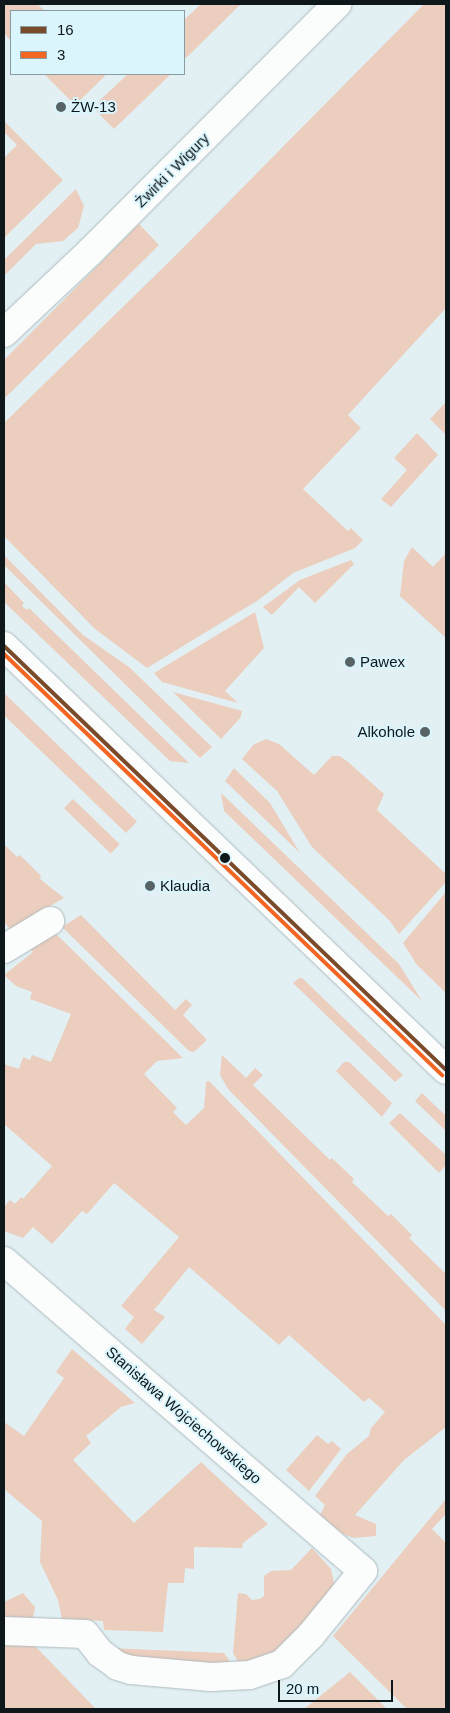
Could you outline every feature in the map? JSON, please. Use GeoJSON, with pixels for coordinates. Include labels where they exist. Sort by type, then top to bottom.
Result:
{"type":"FeatureCollection","features":[{"type":"Feature","properties":{"kind":"street","name":"Żwirki i Wigury"},"geometry":{"type":"LineString","coordinates":[[4,333],[91,251],[337,4]]}},
{"type":"Feature","properties":{"kind":"street"},"geometry":{"type":"LineString","coordinates":[[4,646],[446,1070]]}},
{"type":"Feature","properties":{"kind":"street"},"geometry":{"type":"LineString","coordinates":[[4,949],[50,921]]}},
{"type":"Feature","properties":{"kind":"street","name":"Stanisława Wojciechowskiego"},"geometry":{"type":"LineString","coordinates":[[4,1261],[363,1571],[311,1635],[282,1664],[250,1675],[211,1677],[131,1670],[118,1666],[100,1653],[85,1634],[4,1631]]}},
{"type":"Feature","properties":{"kind":"shaded area"},"geometry":{"type":"Polygon","coordinates":[[[4,4],[37,4],[44,10],[10,10],[10,40],[4,33],[4,4]]]}},
{"type":"Feature","properties":{"kind":"shaded area"},"geometry":{"type":"Polygon","coordinates":[[[201,4],[241,4],[186,58],[185,19],[201,4]]]}},
{"type":"Feature","properties":{"kind":"shaded area"},"geometry":{"type":"Polygon","coordinates":[[[424,4],[446,4],[446,308],[348,415],[361,428],[303,489],[348,531],[351,528],[363,540],[355,548],[293,573],[257,601],[147,668],[95,629],[4,536],[4,423],[176,255],[424,4]]]}},
{"type":"Feature","properties":{"kind":"shaded area"},"geometry":{"type":"Polygon","coordinates":[[[45,75],[105,76],[75,105],[45,75]]]}},
{"type":"Feature","properties":{"kind":"shaded area"},"geometry":{"type":"Polygon","coordinates":[[[127,75],[170,75],[114,129],[97,112],[99,101],[127,75]]]}},
{"type":"Feature","properties":{"kind":"shaded area"},"geometry":{"type":"Polygon","coordinates":[[[4,121],[63,180],[4,238],[4,158],[17,145],[4,132],[4,121]]]}},
{"type":"Feature","properties":{"kind":"shaded area"},"geometry":{"type":"Polygon","coordinates":[[[76,189],[84,206],[78,228],[63,241],[36,244],[4,276],[4,260],[76,189]]]}},
{"type":"Feature","properties":{"kind":"shaded area"},"geometry":{"type":"Polygon","coordinates":[[[139,224],[159,245],[4,399],[4,360],[139,224]]]}},
{"type":"Feature","properties":{"kind":"shaded area"},"geometry":{"type":"Polygon","coordinates":[[[446,402],[446,435],[430,419],[446,402]]]}},
{"type":"Feature","properties":{"kind":"shaded area"},"geometry":{"type":"Polygon","coordinates":[[[417,433],[438,455],[391,507],[381,499],[407,470],[394,458],[417,433]]]}},
{"type":"Feature","properties":{"kind":"shaded area"},"geometry":{"type":"Polygon","coordinates":[[[412,547],[433,567],[446,553],[446,638],[400,596],[404,561],[412,547]]]}},
{"type":"Feature","properties":{"kind":"shaded area"},"geometry":{"type":"Polygon","coordinates":[[[4,555],[83,635],[129,667],[212,747],[200,758],[4,565],[4,555]]]}},
{"type":"Feature","properties":{"kind":"shaded area"},"geometry":{"type":"Polygon","coordinates":[[[351,560],[354,564],[315,603],[299,587],[272,615],[263,607],[300,580],[351,560]]]}},
{"type":"Feature","properties":{"kind":"shaded area"},"geometry":{"type":"Polygon","coordinates":[[[4,582],[24,603],[22,606],[27,610],[29,608],[189,763],[170,761],[4,602],[4,582]]]}},
{"type":"Feature","properties":{"kind":"shaded area"},"geometry":{"type":"Polygon","coordinates":[[[255,612],[264,648],[225,691],[238,703],[162,682],[154,673],[255,612]]]}},
{"type":"Feature","properties":{"kind":"shaded area"},"geometry":{"type":"Polygon","coordinates":[[[173,692],[242,711],[241,717],[221,739],[173,692]]]}},
{"type":"Feature","properties":{"kind":"shaded area"},"geometry":{"type":"Polygon","coordinates":[[[4,693],[137,822],[126,833],[4,715],[4,693]]]}},
{"type":"Feature","properties":{"kind":"shaded area"},"geometry":{"type":"Polygon","coordinates":[[[266,739],[279,744],[314,775],[332,756],[340,756],[348,762],[384,794],[377,810],[446,874],[446,882],[399,934],[390,921],[312,847],[277,791],[242,759],[253,745],[266,739]]]}},
{"type":"Feature","properties":{"kind":"shaded area"},"geometry":{"type":"Polygon","coordinates":[[[234,768],[270,803],[300,853],[225,781],[234,768]]]}},
{"type":"Feature","properties":{"kind":"shaded area"},"geometry":{"type":"Polygon","coordinates":[[[221,793],[399,964],[422,1001],[224,811],[221,793]]]}},
{"type":"Feature","properties":{"kind":"shaded area"},"geometry":{"type":"Polygon","coordinates":[[[73,799],[120,844],[111,854],[64,808],[73,799]]]}},
{"type":"Feature","properties":{"kind":"shaded area"},"geometry":{"type":"Polygon","coordinates":[[[4,844],[17,857],[20,855],[41,876],[40,879],[64,898],[10,929],[4,922],[4,844]]]}},
{"type":"Feature","properties":{"kind":"shaded area"},"geometry":{"type":"Polygon","coordinates":[[[446,892],[446,993],[417,965],[403,943],[446,892]]]}},
{"type":"Feature","properties":{"kind":"shaded area"},"geometry":{"type":"Polygon","coordinates":[[[81,915],[175,1010],[186,999],[192,1005],[183,1015],[207,1040],[194,1052],[189,1051],[62,927],[81,915]]]}},
{"type":"Feature","properties":{"kind":"shaded area"},"geometry":{"type":"Polygon","coordinates":[[[54,932],[183,1058],[157,1061],[144,1074],[177,1108],[173,1112],[186,1125],[204,1108],[206,1082],[209,1081],[446,1325],[446,1427],[404,1460],[355,1515],[376,1524],[376,1536],[354,1538],[343,1534],[320,1515],[325,1505],[315,1496],[347,1454],[369,1436],[371,1428],[385,1412],[369,1398],[364,1402],[289,1335],[279,1345],[189,1267],[154,1310],[165,1317],[142,1344],[125,1329],[134,1317],[121,1306],[179,1237],[114,1183],[87,1214],[82,1211],[52,1244],[33,1227],[23,1238],[4,1231],[4,1207],[10,1200],[15,1204],[21,1197],[23,1199],[52,1166],[4,1124],[4,1064],[19,1069],[23,1057],[30,1060],[32,1055],[51,1062],[71,1014],[30,999],[32,992],[16,986],[4,975],[33,952],[28,947],[54,932]]]}},
{"type":"Feature","properties":{"kind":"shaded area"},"geometry":{"type":"Polygon","coordinates":[[[302,978],[403,1075],[395,1082],[293,983],[302,978]]]}},
{"type":"Feature","properties":{"kind":"shaded area"},"geometry":{"type":"Polygon","coordinates":[[[222,1055],[246,1078],[255,1068],[263,1075],[253,1085],[330,1160],[332,1158],[354,1179],[352,1182],[388,1216],[391,1214],[412,1235],[409,1238],[446,1274],[446,1311],[228,1089],[220,1075],[222,1055]]]}},
{"type":"Feature","properties":{"kind":"shaded area"},"geometry":{"type":"Polygon","coordinates":[[[344,1062],[349,1062],[392,1103],[382,1117],[336,1071],[344,1062]]]}},
{"type":"Feature","properties":{"kind":"shaded area"},"geometry":{"type":"Polygon","coordinates":[[[422,1093],[446,1116],[446,1131],[415,1101],[422,1093]]]}},
{"type":"Feature","properties":{"kind":"shaded area"},"geometry":{"type":"Polygon","coordinates":[[[400,1113],[446,1155],[446,1165],[439,1173],[389,1123],[400,1113]]]}},
{"type":"Feature","properties":{"kind":"shaded area"},"geometry":{"type":"Polygon","coordinates":[[[72,1349],[135,1403],[121,1407],[86,1436],[91,1443],[73,1460],[134,1523],[201,1462],[268,1524],[243,1543],[242,1548],[194,1547],[194,1569],[185,1568],[184,1583],[168,1583],[163,1632],[104,1630],[103,1621],[62,1619],[58,1600],[40,1562],[42,1521],[4,1489],[4,1422],[24,1436],[64,1378],[56,1372],[72,1349]]]}},
{"type":"Feature","properties":{"kind":"shaded area"},"geometry":{"type":"Polygon","coordinates":[[[317,1435],[328,1444],[332,1441],[341,1449],[309,1491],[286,1470],[317,1435]]]}},
{"type":"Feature","properties":{"kind":"shaded area"},"geometry":{"type":"Polygon","coordinates":[[[446,1499],[446,1514],[432,1529],[446,1543],[446,1709],[407,1709],[333,1636],[446,1499]]]}},
{"type":"Feature","properties":{"kind":"shaded area"},"geometry":{"type":"Polygon","coordinates":[[[312,1548],[331,1569],[335,1588],[277,1655],[241,1666],[233,1653],[238,1593],[246,1594],[252,1600],[260,1599],[264,1596],[264,1576],[271,1571],[291,1570],[312,1548]]]}},
{"type":"Feature","properties":{"kind":"shaded area"},"geometry":{"type":"Polygon","coordinates":[[[23,1593],[35,1607],[33,1618],[4,1617],[4,1602],[23,1593]]]}},
{"type":"Feature","properties":{"kind":"shaded area"},"geometry":{"type":"Polygon","coordinates":[[[4,1644],[34,1645],[96,1709],[4,1709],[4,1644]]]}},
{"type":"Feature","properties":{"kind":"shaded area"},"geometry":{"type":"Polygon","coordinates":[[[109,1648],[224,1653],[233,1666],[133,1661],[109,1648]]]}},
{"type":"Feature","properties":{"kind":"shaded area"},"geometry":{"type":"Polygon","coordinates":[[[350,1672],[387,1709],[304,1709],[350,1672]]]}},
{"type":"Feature","properties":{"kind":"transit line","name":"16"},"geometry":{"type":"LineString","coordinates":[[4,646],[446,1070]]}},
{"type":"Feature","properties":{"kind":"transit line","name":"3"},"geometry":{"type":"LineString","coordinates":[[4,654],[442,1075]]}},
{"type":"Feature","properties":{"kind":"place","name":"ŻW-13"},"geometry":{"type":"Point","coordinates":[61,107]}},
{"type":"Feature","properties":{"kind":"place","name":"Pawex"},"geometry":{"type":"Point","coordinates":[350,662]}},
{"type":"Feature","properties":{"kind":"place","name":"Alkohole"},"geometry":{"type":"Point","coordinates":[425,732]}},
{"type":"Feature","properties":{"kind":"place","name":"Klaudia"},"geometry":{"type":"Point","coordinates":[150,886]}}]}
